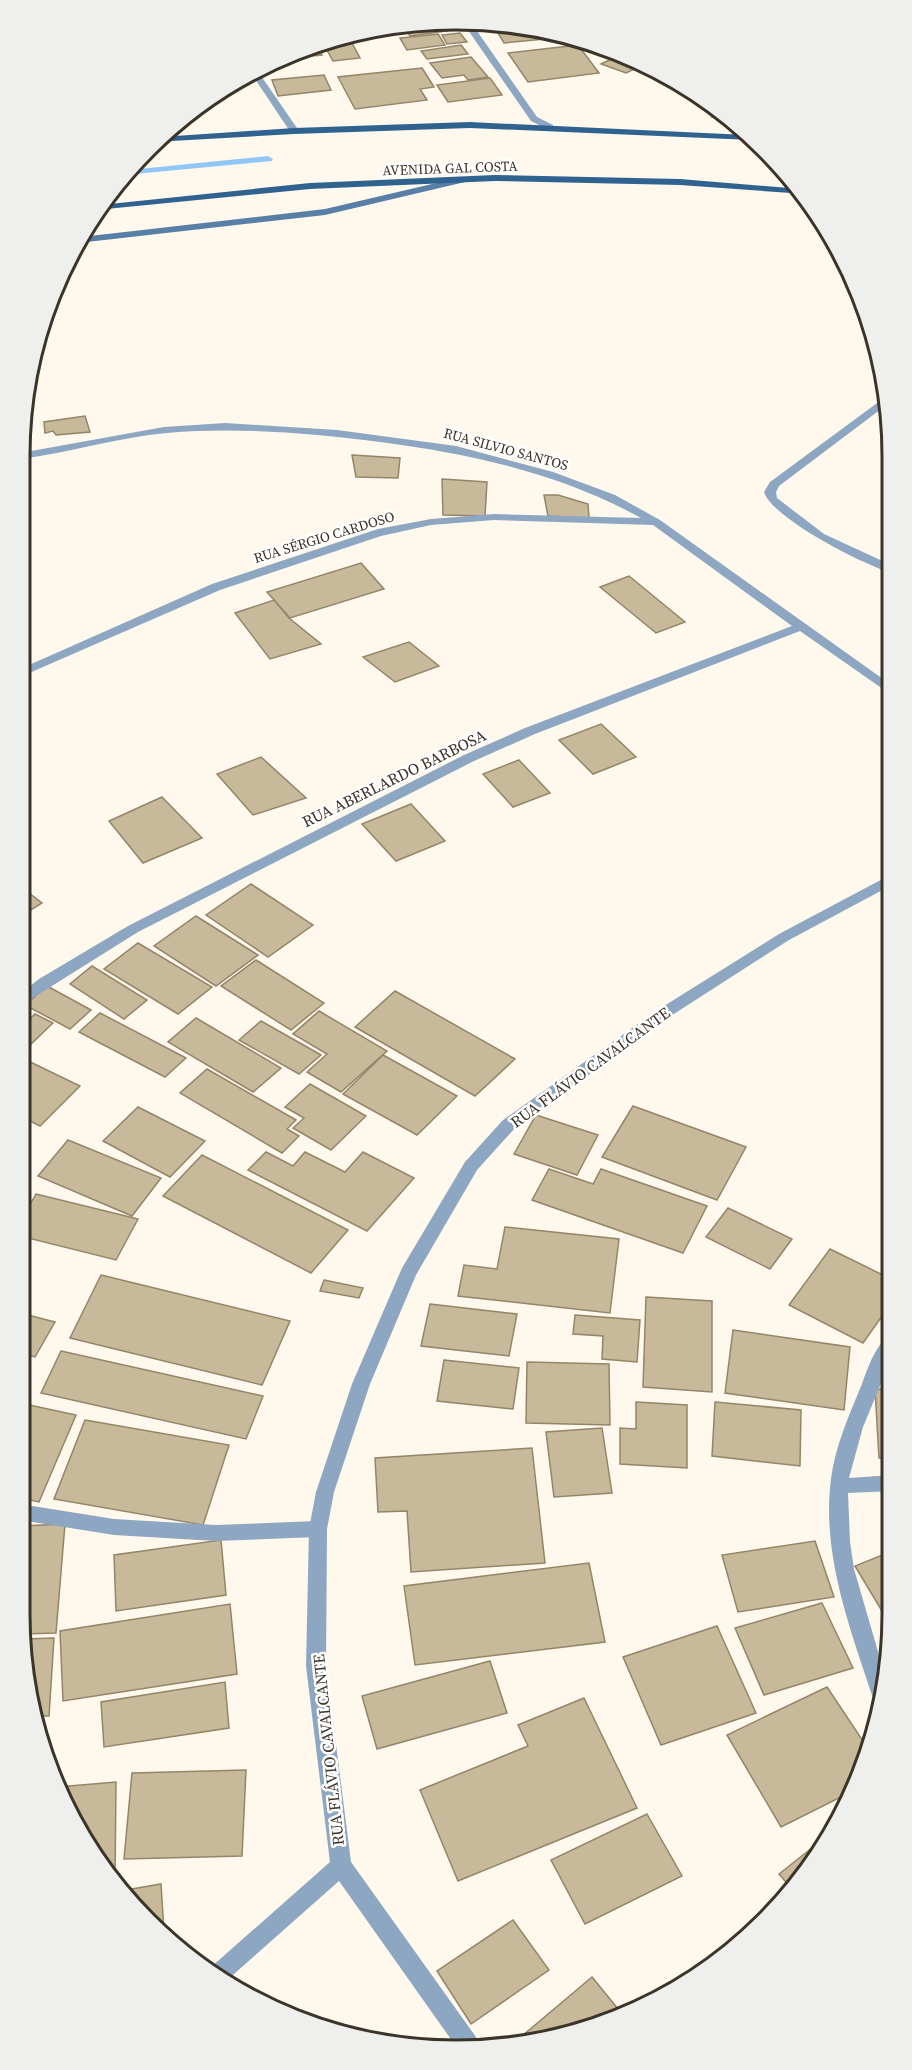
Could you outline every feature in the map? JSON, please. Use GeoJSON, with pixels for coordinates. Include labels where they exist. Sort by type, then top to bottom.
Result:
{"type":"FeatureCollection","features":[{"type":"Feature","properties":{"kind":"main road"},"geometry":{"type":"LineString","coordinates":[[172,139],[294,131],[470,125],[738,137]]}},
{"type":"Feature","properties":{"kind":"main road","name":"AVENIDA GAL COSTA"},"geometry":{"type":"LineString","coordinates":[[111,207],[310,186],[462,180],[670,180],[789,191]]}},
{"type":"Feature","properties":{"kind":"street"},"geometry":{"type":"LineString","coordinates":[[472,31],[534,119],[550,127]]}},
{"type":"Feature","properties":{"kind":"street"},"geometry":{"type":"LineString","coordinates":[[259,79],[294,131]]}},
{"type":"Feature","properties":{"kind":"street"},"geometry":{"type":"LineString","coordinates":[[90,239],[325,212],[462,180]]}},
{"type":"Feature","properties":{"kind":"street"},"geometry":{"type":"LineString","coordinates":[[879,406],[774,484],[770,492],[772,499],[820,536],[882,565]]}},
{"type":"Feature","properties":{"kind":"street","name":"RUA SILVIO SANTOS"},"geometry":{"type":"LineString","coordinates":[[30,454],[164,430],[225,426],[338,433],[456,449],[549,474],[611,497],[656,522],[882,684]]}},
{"type":"Feature","properties":{"kind":"street","name":"RUA SÉRGIO CARDOSO"},"geometry":{"type":"LineString","coordinates":[[30,669],[216,587],[378,533],[431,522],[494,517],[656,522]]}},
{"type":"Feature","properties":{"kind":"street","name":"RUA ABERLARDO BARBOSA"},"geometry":{"type":"LineString","coordinates":[[30,995],[133,929],[437,773],[530,731],[802,626]]}},
{"type":"Feature","properties":{"kind":"street","name":"RUA FLÁVIO CAVALCANTE"},"geometry":{"type":"LineString","coordinates":[[464,2040],[341,1866],[316,1666],[318,1529],[325,1492],[361,1384],[408,1273],[471,1166],[490,1143],[532,1106],[660,1015],[784,937],[882,884]]}},
{"type":"Feature","properties":{"kind":"street"},"geometry":{"type":"LineString","coordinates":[[877,1678],[852,1601],[841,1537],[839,1486],[855,1424],[882,1356]]}},
{"type":"Feature","properties":{"kind":"street"},"geometry":{"type":"LineString","coordinates":[[839,1486],[882,1484]]}},
{"type":"Feature","properties":{"kind":"street"},"geometry":{"type":"LineString","coordinates":[[30,1514],[114,1527],[216,1533],[318,1529]]}},
{"type":"Feature","properties":{"kind":"street"},"geometry":{"type":"LineString","coordinates":[[222,1970],[341,1866]]}},
{"type":"Feature","properties":{"kind":"building"},"geometry":{"type":"Polygon","coordinates":[[[447,31],[410,36],[408,33],[447,31]]]}},
{"type":"Feature","properties":{"kind":"building"},"geometry":{"type":"Polygon","coordinates":[[[498,32],[544,39],[504,43],[498,32]]]}},
{"type":"Feature","properties":{"kind":"building"},"geometry":{"type":"Polygon","coordinates":[[[460,33],[467,42],[447,44],[442,35],[460,33]]]}},
{"type":"Feature","properties":{"kind":"building"},"geometry":{"type":"Polygon","coordinates":[[[438,34],[445,45],[407,50],[400,38],[438,34]]]}},
{"type":"Feature","properties":{"kind":"building"},"geometry":{"type":"Polygon","coordinates":[[[352,43],[360,58],[333,61],[327,51],[352,43]]]}},
{"type":"Feature","properties":{"kind":"building"},"geometry":{"type":"Polygon","coordinates":[[[461,45],[468,54],[427,59],[421,51],[461,45]]]}},
{"type":"Feature","properties":{"kind":"building"},"geometry":{"type":"Polygon","coordinates":[[[569,46],[581,50],[599,73],[528,82],[508,53],[569,46]]]}},
{"type":"Feature","properties":{"kind":"building"},"geometry":{"type":"Polygon","coordinates":[[[471,57],[488,77],[468,80],[464,75],[442,78],[430,63],[471,57]]]}},
{"type":"Feature","properties":{"kind":"building"},"geometry":{"type":"Polygon","coordinates":[[[611,59],[634,69],[626,73],[601,64],[611,59]]]}},
{"type":"Feature","properties":{"kind":"building"},"geometry":{"type":"Polygon","coordinates":[[[422,68],[434,87],[420,89],[427,100],[355,109],[338,77],[422,68]]]}},
{"type":"Feature","properties":{"kind":"building"},"geometry":{"type":"Polygon","coordinates":[[[324,75],[331,90],[278,96],[272,80],[324,75]]]}},
{"type":"Feature","properties":{"kind":"building"},"geometry":{"type":"Polygon","coordinates":[[[490,78],[502,95],[448,102],[437,85],[490,78]]]}},
{"type":"Feature","properties":{"kind":"building"},"geometry":{"type":"Polygon","coordinates":[[[85,416],[90,432],[56,435],[53,431],[45,433],[44,422],[85,416]]]}},
{"type":"Feature","properties":{"kind":"building"},"geometry":{"type":"Polygon","coordinates":[[[352,455],[400,458],[398,478],[356,477],[352,455]]]}},
{"type":"Feature","properties":{"kind":"building"},"geometry":{"type":"Polygon","coordinates":[[[442,479],[487,482],[485,516],[443,515],[442,479]]]}},
{"type":"Feature","properties":{"kind":"building"},"geometry":{"type":"Polygon","coordinates":[[[544,495],[558,495],[588,504],[589,518],[548,516],[544,495]]]}},
{"type":"Feature","properties":{"kind":"building"},"geometry":{"type":"Polygon","coordinates":[[[361,563],[384,589],[290,618],[267,592],[361,563]]]}},
{"type":"Feature","properties":{"kind":"building"},"geometry":{"type":"Polygon","coordinates":[[[629,576],[685,622],[656,633],[600,587],[629,576]]]}},
{"type":"Feature","properties":{"kind":"building"},"geometry":{"type":"Polygon","coordinates":[[[274,600],[289,618],[321,644],[270,659],[235,613],[274,600]]]}},
{"type":"Feature","properties":{"kind":"building"},"geometry":{"type":"Polygon","coordinates":[[[409,642],[439,666],[395,682],[363,657],[409,642]]]}},
{"type":"Feature","properties":{"kind":"building"},"geometry":{"type":"Polygon","coordinates":[[[601,724],[636,757],[593,774],[559,740],[601,724]]]}},
{"type":"Feature","properties":{"kind":"building"},"geometry":{"type":"Polygon","coordinates":[[[261,757],[306,798],[253,815],[217,774],[261,757]]]}},
{"type":"Feature","properties":{"kind":"building"},"geometry":{"type":"Polygon","coordinates":[[[519,760],[550,793],[513,807],[483,774],[519,760]]]}},
{"type":"Feature","properties":{"kind":"building"},"geometry":{"type":"Polygon","coordinates":[[[162,797],[202,838],[143,863],[109,821],[162,797]]]}},
{"type":"Feature","properties":{"kind":"building"},"geometry":{"type":"Polygon","coordinates":[[[411,804],[445,841],[396,861],[362,824],[411,804]]]}},
{"type":"Feature","properties":{"kind":"building"},"geometry":{"type":"Polygon","coordinates":[[[251,884],[313,925],[268,957],[206,915],[251,884]]]}},
{"type":"Feature","properties":{"kind":"building"},"geometry":{"type":"Polygon","coordinates":[[[30,894],[42,903],[30,911],[30,894]]]}},
{"type":"Feature","properties":{"kind":"building"},"geometry":{"type":"Polygon","coordinates":[[[196,916],[258,955],[216,986],[154,946],[196,916]]]}},
{"type":"Feature","properties":{"kind":"building"},"geometry":{"type":"Polygon","coordinates":[[[138,943],[212,987],[178,1014],[104,969],[138,943]]]}},
{"type":"Feature","properties":{"kind":"building"},"geometry":{"type":"Polygon","coordinates":[[[256,960],[324,1003],[291,1030],[221,986],[256,960]]]}},
{"type":"Feature","properties":{"kind":"building"},"geometry":{"type":"Polygon","coordinates":[[[92,966],[147,1000],[124,1019],[70,984],[92,966]]]}},
{"type":"Feature","properties":{"kind":"building"},"geometry":{"type":"Polygon","coordinates":[[[47,986],[91,1010],[70,1029],[30,1008],[30,1001],[47,986]]]}},
{"type":"Feature","properties":{"kind":"building"},"geometry":{"type":"Polygon","coordinates":[[[395,991],[515,1059],[475,1096],[355,1027],[395,991]]]}},
{"type":"Feature","properties":{"kind":"building"},"geometry":{"type":"Polygon","coordinates":[[[319,1011],[387,1051],[341,1092],[307,1072],[327,1054],[293,1034],[319,1011]]]}},
{"type":"Feature","properties":{"kind":"building"},"geometry":{"type":"Polygon","coordinates":[[[100,1013],[186,1058],[165,1077],[79,1032],[100,1013]]]}},
{"type":"Feature","properties":{"kind":"building"},"geometry":{"type":"Polygon","coordinates":[[[35,1014],[53,1023],[30,1045],[30,1019],[35,1014]]]}},
{"type":"Feature","properties":{"kind":"building"},"geometry":{"type":"Polygon","coordinates":[[[196,1018],[281,1068],[253,1092],[168,1042],[196,1018]]]}},
{"type":"Feature","properties":{"kind":"building"},"geometry":{"type":"Polygon","coordinates":[[[261,1021],[321,1055],[299,1074],[239,1040],[261,1021]]]}},
{"type":"Feature","properties":{"kind":"building"},"geometry":{"type":"Polygon","coordinates":[[[383,1055],[457,1096],[417,1135],[343,1094],[383,1055]]]}},
{"type":"Feature","properties":{"kind":"building"},"geometry":{"type":"Polygon","coordinates":[[[30,1062],[80,1086],[40,1126],[30,1121],[30,1062]]]}},
{"type":"Feature","properties":{"kind":"building"},"geometry":{"type":"Polygon","coordinates":[[[207,1069],[296,1120],[287,1129],[299,1136],[282,1153],[180,1093],[207,1069]]]}},
{"type":"Feature","properties":{"kind":"building"},"geometry":{"type":"Polygon","coordinates":[[[310,1084],[366,1116],[331,1150],[293,1128],[304,1118],[285,1107],[310,1084]]]}},
{"type":"Feature","properties":{"kind":"building"},"geometry":{"type":"Polygon","coordinates":[[[633,1106],[746,1147],[717,1200],[602,1157],[633,1106]]]}},
{"type":"Feature","properties":{"kind":"building"},"geometry":{"type":"Polygon","coordinates":[[[138,1107],[205,1141],[170,1177],[103,1141],[138,1107]]]}},
{"type":"Feature","properties":{"kind":"building"},"geometry":{"type":"Polygon","coordinates":[[[536,1115],[598,1135],[577,1175],[514,1154],[536,1115]]]}},
{"type":"Feature","properties":{"kind":"building"},"geometry":{"type":"Polygon","coordinates":[[[68,1140],[161,1178],[132,1216],[38,1176],[68,1140]]]}},
{"type":"Feature","properties":{"kind":"building"},"geometry":{"type":"Polygon","coordinates":[[[266,1152],[293,1166],[305,1152],[345,1172],[363,1152],[414,1178],[367,1231],[248,1170],[266,1152]]]}},
{"type":"Feature","properties":{"kind":"building"},"geometry":{"type":"Polygon","coordinates":[[[202,1155],[348,1230],[311,1273],[163,1196],[202,1155]]]}},
{"type":"Feature","properties":{"kind":"building"},"geometry":{"type":"Polygon","coordinates":[[[549,1169],[593,1184],[601,1169],[707,1206],[683,1253],[532,1200],[549,1169]]]}},
{"type":"Feature","properties":{"kind":"building"},"geometry":{"type":"Polygon","coordinates":[[[36,1194],[138,1219],[116,1260],[30,1238],[30,1204],[36,1194]]]}},
{"type":"Feature","properties":{"kind":"building"},"geometry":{"type":"Polygon","coordinates":[[[728,1208],[792,1239],[770,1269],[706,1237],[728,1208]]]}},
{"type":"Feature","properties":{"kind":"building"},"geometry":{"type":"Polygon","coordinates":[[[505,1227],[619,1239],[610,1313],[458,1296],[464,1265],[497,1269],[505,1227]]]}},
{"type":"Feature","properties":{"kind":"building"},"geometry":{"type":"Polygon","coordinates":[[[830,1249],[882,1275],[882,1316],[863,1343],[789,1305],[830,1249]]]}},
{"type":"Feature","properties":{"kind":"building"},"geometry":{"type":"Polygon","coordinates":[[[101,1275],[290,1321],[262,1385],[70,1338],[101,1275]]]}},
{"type":"Feature","properties":{"kind":"building"},"geometry":{"type":"Polygon","coordinates":[[[324,1280],[363,1288],[359,1298],[320,1291],[324,1280]]]}},
{"type":"Feature","properties":{"kind":"building"},"geometry":{"type":"Polygon","coordinates":[[[646,1297],[712,1301],[712,1392],[643,1387],[646,1297]]]}},
{"type":"Feature","properties":{"kind":"building"},"geometry":{"type":"Polygon","coordinates":[[[430,1304],[517,1314],[509,1356],[421,1346],[430,1304]]]}},
{"type":"Feature","properties":{"kind":"building"},"geometry":{"type":"Polygon","coordinates":[[[575,1315],[640,1320],[637,1362],[602,1359],[603,1336],[573,1334],[575,1315]]]}},
{"type":"Feature","properties":{"kind":"building"},"geometry":{"type":"Polygon","coordinates":[[[30,1316],[55,1322],[35,1357],[30,1356],[30,1316]]]}},
{"type":"Feature","properties":{"kind":"building"},"geometry":{"type":"Polygon","coordinates":[[[733,1330],[850,1347],[844,1410],[725,1393],[733,1330]]]}},
{"type":"Feature","properties":{"kind":"building"},"geometry":{"type":"Polygon","coordinates":[[[61,1351],[263,1396],[246,1439],[41,1393],[61,1351]]]}},
{"type":"Feature","properties":{"kind":"building"},"geometry":{"type":"Polygon","coordinates":[[[444,1360],[519,1368],[513,1409],[437,1401],[444,1360]]]}},
{"type":"Feature","properties":{"kind":"building"},"geometry":{"type":"Polygon","coordinates":[[[527,1362],[609,1364],[610,1425],[526,1423],[527,1362]]]}},
{"type":"Feature","properties":{"kind":"building"},"geometry":{"type":"Polygon","coordinates":[[[875,1389],[882,1389],[882,1458],[879,1458],[875,1389]]]}},
{"type":"Feature","properties":{"kind":"building"},"geometry":{"type":"Polygon","coordinates":[[[636,1402],[687,1405],[687,1468],[620,1464],[620,1428],[636,1429],[636,1402]]]}},
{"type":"Feature","properties":{"kind":"building"},"geometry":{"type":"Polygon","coordinates":[[[715,1402],[801,1410],[800,1466],[712,1456],[715,1402]]]}},
{"type":"Feature","properties":{"kind":"building"},"geometry":{"type":"Polygon","coordinates":[[[30,1405],[76,1415],[39,1502],[30,1500],[30,1405]]]}},
{"type":"Feature","properties":{"kind":"building"},"geometry":{"type":"Polygon","coordinates":[[[85,1420],[229,1445],[203,1525],[54,1499],[85,1420]]]}},
{"type":"Feature","properties":{"kind":"building"},"geometry":{"type":"Polygon","coordinates":[[[602,1428],[612,1493],[554,1497],[546,1432],[602,1428]]]}},
{"type":"Feature","properties":{"kind":"building"},"geometry":{"type":"Polygon","coordinates":[[[532,1448],[545,1563],[411,1572],[407,1511],[378,1512],[375,1458],[532,1448]]]}},
{"type":"Feature","properties":{"kind":"building"},"geometry":{"type":"Polygon","coordinates":[[[65,1524],[56,1633],[31,1634],[30,1526],[65,1524]]]}},
{"type":"Feature","properties":{"kind":"building"},"geometry":{"type":"Polygon","coordinates":[[[221,1540],[226,1595],[116,1611],[114,1555],[221,1540]]]}},
{"type":"Feature","properties":{"kind":"building"},"geometry":{"type":"Polygon","coordinates":[[[815,1541],[834,1597],[738,1612],[722,1555],[815,1541]]]}},
{"type":"Feature","properties":{"kind":"building"},"geometry":{"type":"Polygon","coordinates":[[[882,1555],[882,1611],[855,1566],[882,1555]]]}},
{"type":"Feature","properties":{"kind":"building"},"geometry":{"type":"Polygon","coordinates":[[[589,1563],[605,1642],[415,1665],[404,1586],[589,1563]]]}},
{"type":"Feature","properties":{"kind":"building"},"geometry":{"type":"Polygon","coordinates":[[[822,1603],[853,1668],[764,1695],[735,1628],[822,1603]]]}},
{"type":"Feature","properties":{"kind":"building"},"geometry":{"type":"Polygon","coordinates":[[[230,1604],[237,1674],[63,1701],[60,1631],[230,1604]]]}},
{"type":"Feature","properties":{"kind":"building"},"geometry":{"type":"Polygon","coordinates":[[[717,1626],[756,1713],[661,1745],[623,1657],[717,1626]]]}},
{"type":"Feature","properties":{"kind":"building"},"geometry":{"type":"Polygon","coordinates":[[[54,1638],[49,1716],[43,1716],[38,1697],[31,1639],[54,1638]]]}},
{"type":"Feature","properties":{"kind":"building"},"geometry":{"type":"Polygon","coordinates":[[[490,1661],[507,1713],[377,1749],[362,1696],[490,1661]]]}},
{"type":"Feature","properties":{"kind":"building"},"geometry":{"type":"Polygon","coordinates":[[[225,1682],[229,1728],[104,1747],[101,1702],[225,1682]]]}},
{"type":"Feature","properties":{"kind":"building"},"geometry":{"type":"Polygon","coordinates":[[[827,1687],[862,1740],[850,1777],[840,1797],[781,1827],[727,1735],[827,1687]]]}},
{"type":"Feature","properties":{"kind":"building"},"geometry":{"type":"Polygon","coordinates":[[[584,1698],[637,1808],[458,1881],[420,1790],[528,1746],[518,1725],[584,1698]]]}},
{"type":"Feature","properties":{"kind":"building"},"geometry":{"type":"Polygon","coordinates":[[[246,1770],[242,1856],[124,1859],[132,1773],[246,1770]]]}},
{"type":"Feature","properties":{"kind":"building"},"geometry":{"type":"Polygon","coordinates":[[[116,1782],[115,1869],[87,1827],[66,1786],[116,1782]]]}},
{"type":"Feature","properties":{"kind":"building"},"geometry":{"type":"Polygon","coordinates":[[[647,1814],[682,1876],[585,1924],[551,1860],[647,1814]]]}},
{"type":"Feature","properties":{"kind":"building"},"geometry":{"type":"Polygon","coordinates":[[[812,1848],[786,1882],[779,1874],[812,1848]]]}},
{"type":"Feature","properties":{"kind":"building"},"geometry":{"type":"Polygon","coordinates":[[[161,1884],[163,1923],[155,1915],[131,1889],[161,1884]]]}},
{"type":"Feature","properties":{"kind":"building"},"geometry":{"type":"Polygon","coordinates":[[[513,1920],[549,1970],[471,2024],[437,1971],[513,1920]]]}},
{"type":"Feature","properties":{"kind":"building"},"geometry":{"type":"Polygon","coordinates":[[[592,1977],[618,2008],[566,2025],[524,2034],[592,1977]]]}},
{"type":"Feature","properties":{"kind":"waterway"},"geometry":{"type":"LineString","coordinates":[[139,172],[268,159]]}}]}
